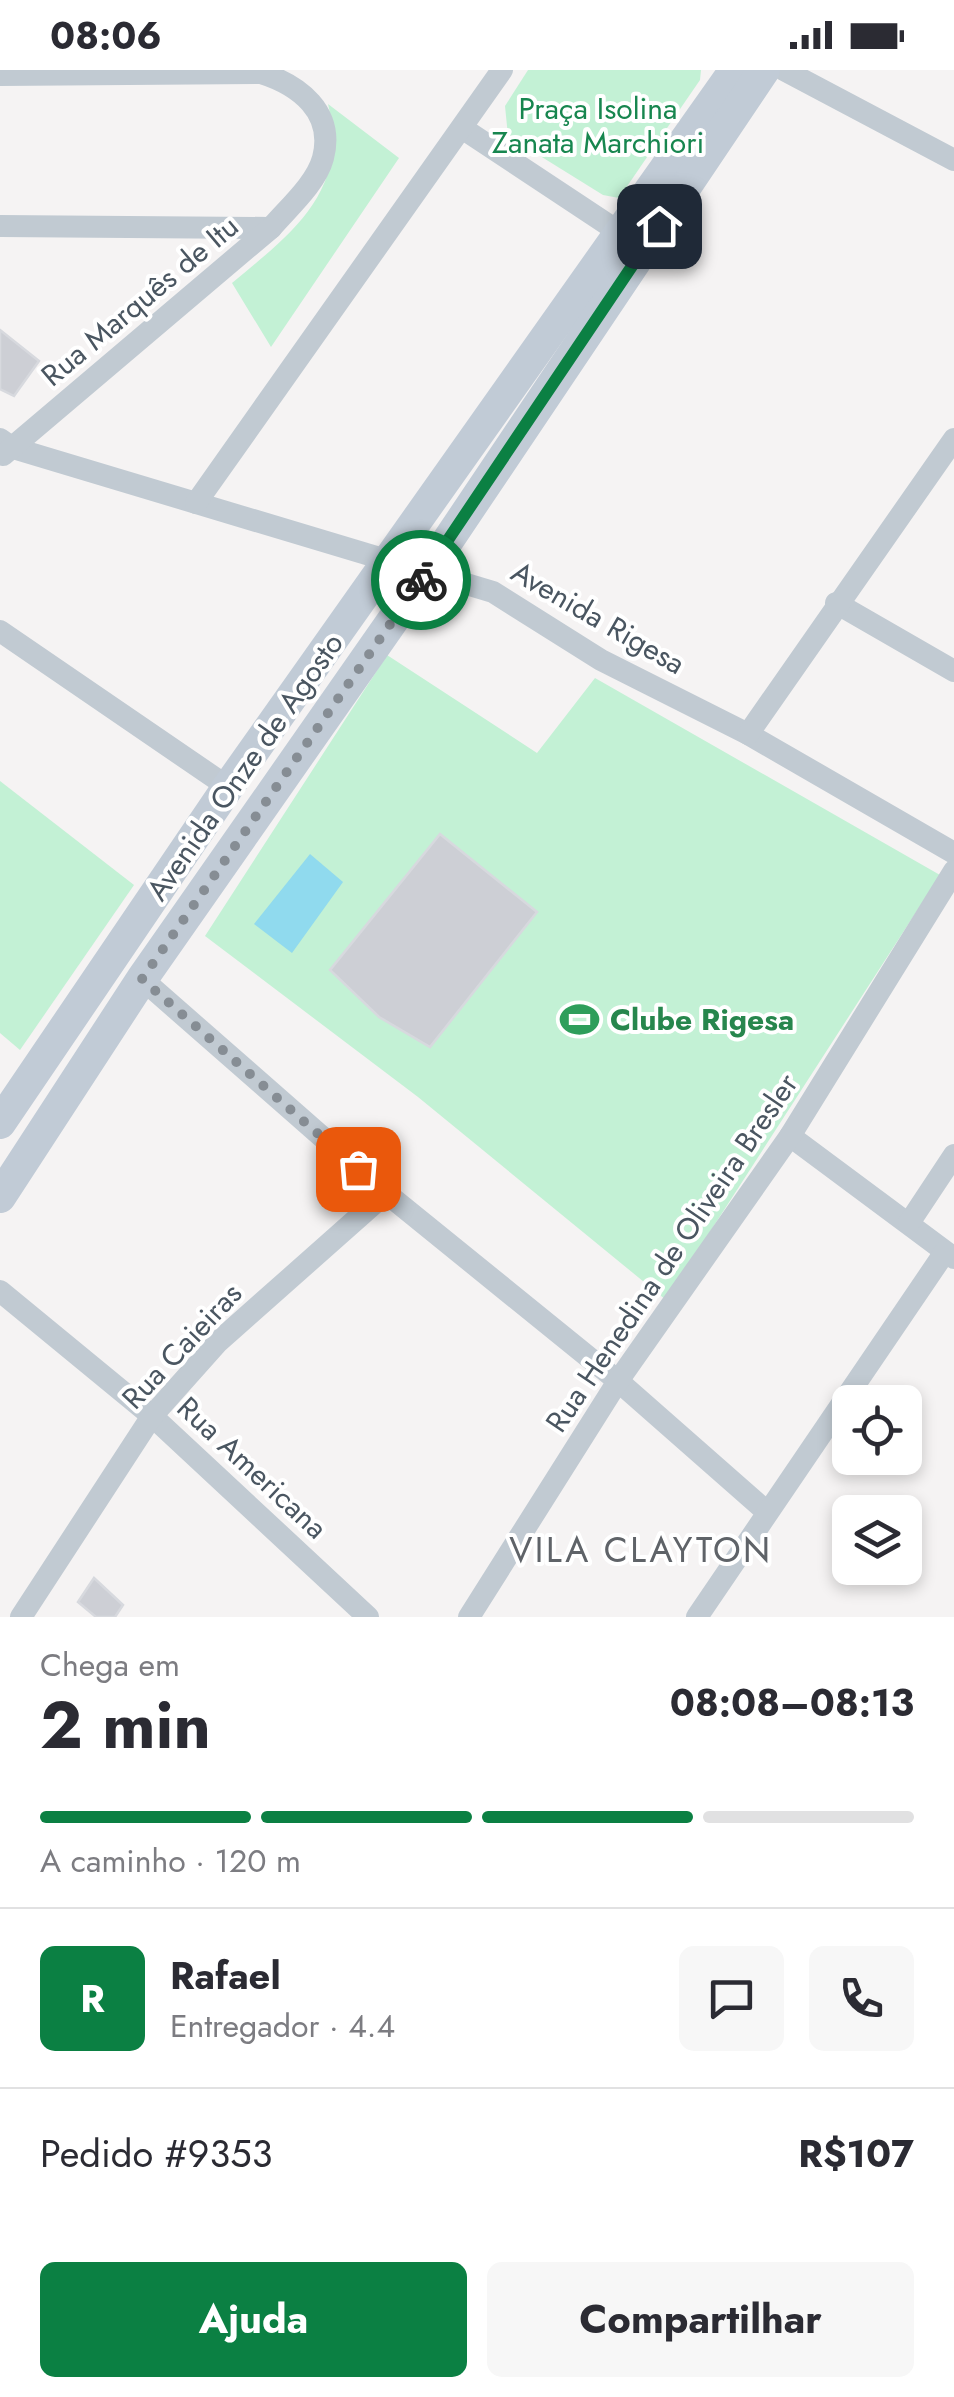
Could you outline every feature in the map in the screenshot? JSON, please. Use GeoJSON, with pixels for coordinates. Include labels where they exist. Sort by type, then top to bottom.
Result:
{"type":"FeatureCollection","features":[{"type":"Feature","properties":{"kind":"main road","name":"Avenida Onze de Agosto"},"geometry":{"type":"LineString","coordinates":[[0,1123],[228,787],[735,70]]}},
{"type":"Feature","properties":{"kind":"main road","name":"Avenida Onze de Agosto"},"geometry":{"type":"LineString","coordinates":[[0,1198],[142,979],[428,570],[764,70]]}},
{"type":"Feature","properties":{"kind":"street"},"geometry":{"type":"LineString","coordinates":[[196,503],[502,70]]}},
{"type":"Feature","properties":{"kind":"street"},"geometry":{"type":"LineString","coordinates":[[784,70],[954,160]]}},
{"type":"Feature","properties":{"kind":"street"},"geometry":{"type":"LineString","coordinates":[[0,75],[261,72],[300,77]]}},
{"type":"Feature","properties":{"kind":"street","name":"Rua Marquês de Itu"},"geometry":{"type":"LineString","coordinates":[[4,448],[272,228],[312,179],[323,158],[324,132],[316,106],[300,77]]}},
{"type":"Feature","properties":{"kind":"street"},"geometry":{"type":"LineString","coordinates":[[462,128],[619,232]]}},
{"type":"Feature","properties":{"kind":"street"},"geometry":{"type":"LineString","coordinates":[[0,226],[272,228]]}},
{"type":"Feature","properties":{"kind":"street"},"geometry":{"type":"LineString","coordinates":[[748,734],[954,439]]}},
{"type":"Feature","properties":{"kind":"street","name":"Avenida Rigesa"},"geometry":{"type":"LineString","coordinates":[[4,448],[493,592],[601,660],[748,734],[954,854]]}},
{"type":"Feature","properties":{"kind":"street"},"geometry":{"type":"LineString","coordinates":[[836,603],[954,671]]}},
{"type":"Feature","properties":{"kind":"street"},"geometry":{"type":"LineString","coordinates":[[0,631],[228,787]]}},
{"type":"Feature","properties":{"kind":"street","name":"Rua Henedina de Oliveira Bresler"},"geometry":{"type":"LineString","coordinates":[[469,1617],[618,1381],[790,1136],[954,870]]}},
{"type":"Feature","properties":{"kind":"street"},"geometry":{"type":"LineString","coordinates":[[142,979],[386,1193],[618,1381],[767,1512]]}},
{"type":"Feature","properties":{"kind":"street"},"geometry":{"type":"LineString","coordinates":[[696,1617],[950,1255],[790,1136]]}},
{"type":"Feature","properties":{"kind":"street"},"geometry":{"type":"LineString","coordinates":[[909,1223],[954,1155]]}},
{"type":"Feature","properties":{"kind":"street","name":"Rua Caieiras"},"geometry":{"type":"LineString","coordinates":[[21,1617],[152,1416],[218,1342],[386,1193]]}},
{"type":"Feature","properties":{"kind":"street","name":"Rua Americana"},"geometry":{"type":"LineString","coordinates":[[0,1290],[152,1416],[368,1617]]}},
{"type":"Feature","properties":{"kind":"green space","name":"Praça Isolina Zanata Marchiori"},"geometry":{"type":"Polygon","coordinates":[[[528,70],[701,70],[700,80],[619,198],[603,195],[508,136],[505,106],[528,70]]]}},
{"type":"Feature","properties":{"kind":"green space"},"geometry":{"type":"Polygon","coordinates":[[[328,104],[399,158],[271,347],[232,283],[295,227],[323,186],[331,162],[333,135],[328,104]]]}},
{"type":"Feature","properties":{"kind":"green space","name":"Clube Rigesa"},"geometry":{"type":"Polygon","coordinates":[[[387,655],[537,753],[595,678],[940,875],[666,1300],[418,1097],[205,936],[387,655]]]}},
{"type":"Feature","properties":{"kind":"green space"},"geometry":{"type":"Polygon","coordinates":[[[0,781],[134,885],[20,1050],[0,1033],[0,781]]]}},
{"type":"Feature","properties":{"kind":"water"},"geometry":{"type":"Polygon","coordinates":[[[310,854],[343,882],[292,953],[254,924],[310,854]]]}},
{"type":"Feature","properties":{"kind":"building"},"geometry":{"type":"Polygon","coordinates":[[[0,330],[39,361],[14,396],[0,389],[0,330]]]}},
{"type":"Feature","properties":{"kind":"building"},"geometry":{"type":"Polygon","coordinates":[[[440,834],[537,912],[430,1047],[379,1017],[330,970],[440,834]]]}},
{"type":"Feature","properties":{"kind":"building"},"geometry":{"type":"Polygon","coordinates":[[[94,1578],[123,1605],[115,1617],[96,1617],[78,1602],[94,1578]]]}},
{"type":"Feature","properties":{"kind":"way so far"},"geometry":{"type":"LineString","coordinates":[[358,1169],[142,979],[421,580]]}},
{"type":"Feature","properties":{"kind":"place","name":"Clube Rigesa"},"geometry":{"type":"Point","coordinates":[580,1020]}},
{"type":"Feature","properties":{"kind":"district","name":"VILA CLAYTON"},"geometry":{"type":"Point","coordinates":[641,1550]}},
{"type":"Feature","properties":{"kind":"route"},"geometry":{"type":"LineString","coordinates":[[421,580],[659,226]]}}]}
